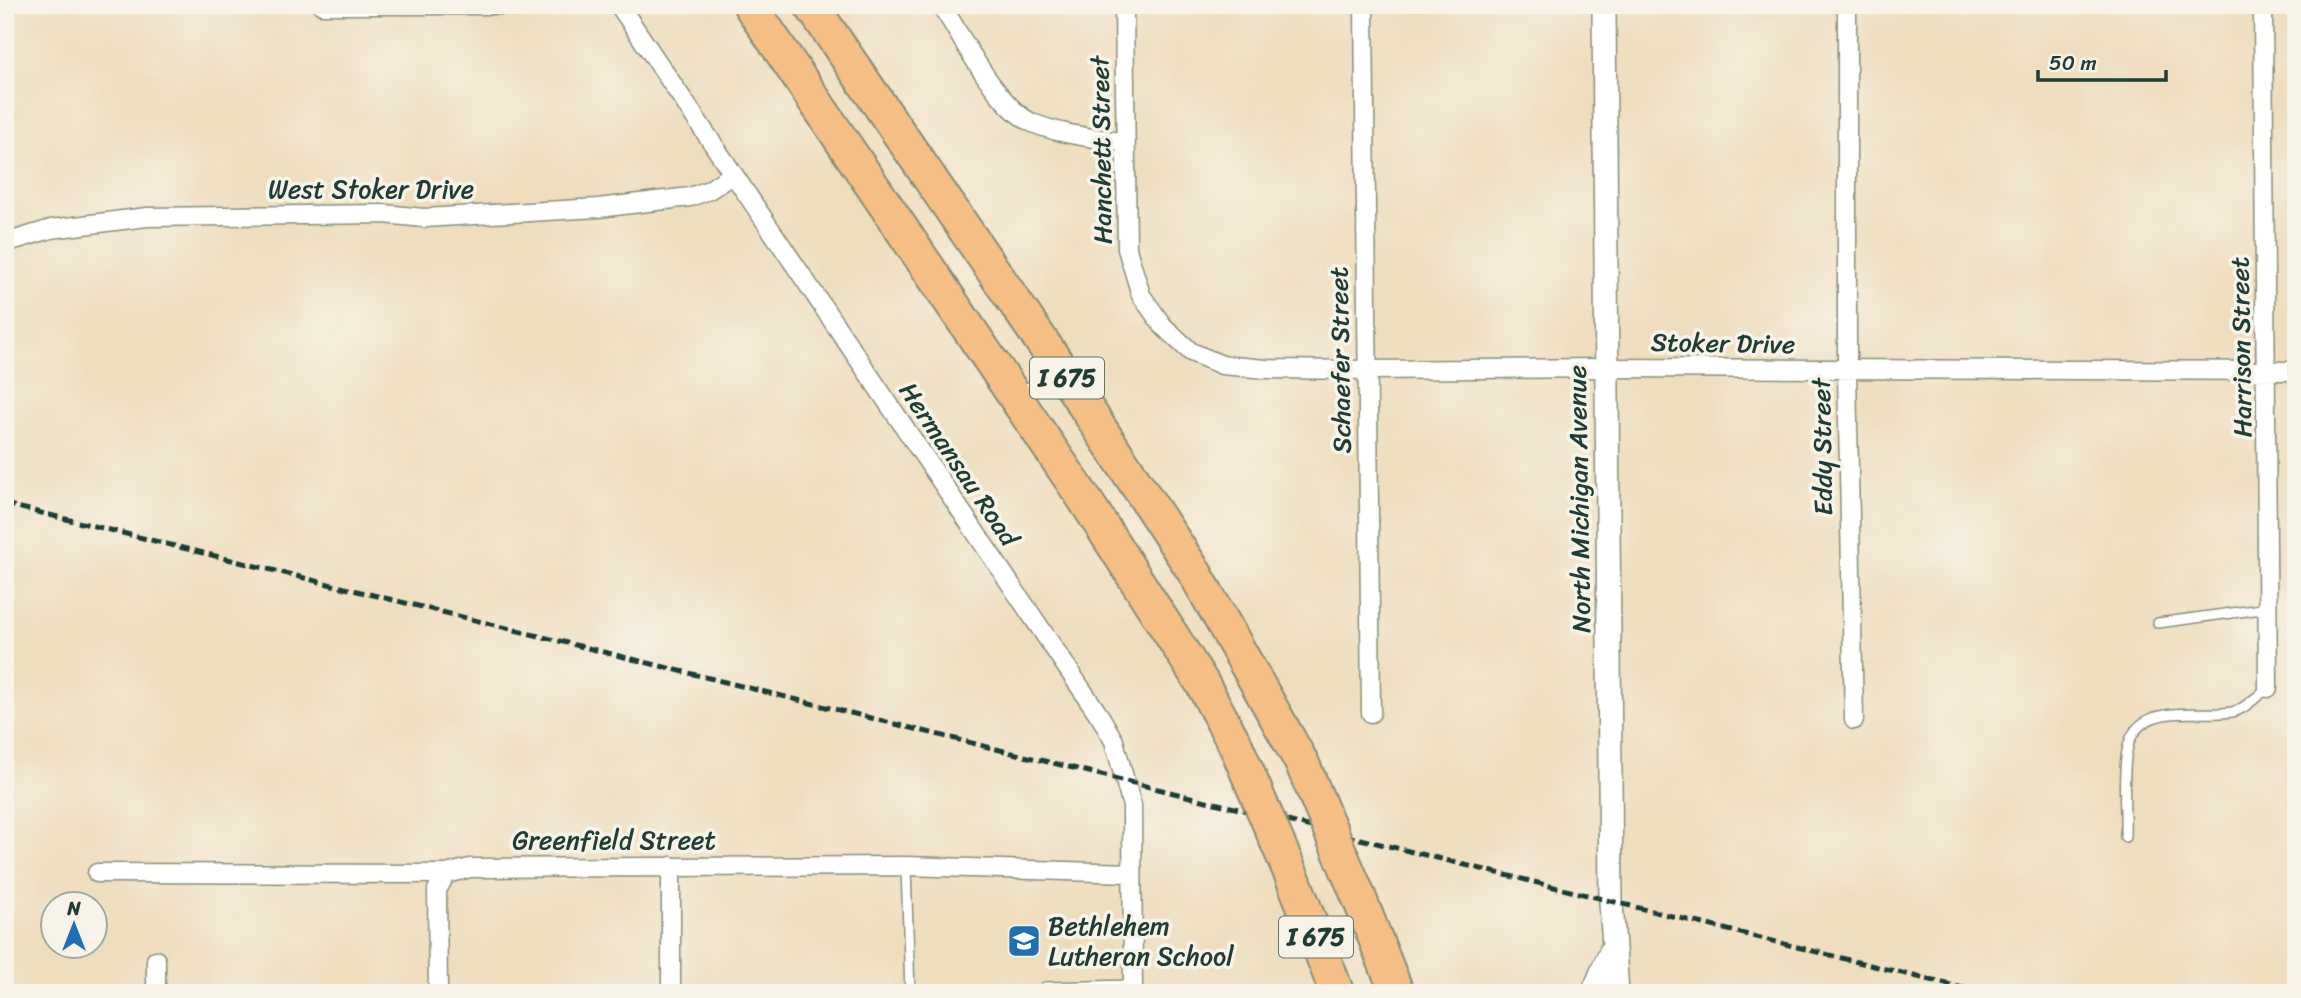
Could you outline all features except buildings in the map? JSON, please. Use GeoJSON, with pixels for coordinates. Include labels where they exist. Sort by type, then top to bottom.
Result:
{"type":"FeatureCollection","features":[{"type":"Feature","properties":{"kind":"highway","name":"I 675"},"geometry":{"type":"LineString","coordinates":[[750,5],[1015,396],[1188,660],[1236,746],[1294,881],[1337,993]]}},
{"type":"Feature","properties":{"kind":"highway","name":"I 675"},"geometry":{"type":"LineString","coordinates":[[811,5],[1060,368],[1195,573],[1302,763],[1396,993]]}},
{"type":"Feature","properties":{"kind":"street"},"geometry":{"type":"LineString","coordinates":[[322,5],[519,5]]}},
{"type":"Feature","properties":{"kind":"street","name":"Hermansau Road"},"geometry":{"type":"LineString","coordinates":[[619,5],[1114,741],[1132,806],[1133,989]]}},
{"type":"Feature","properties":{"kind":"street"},"geometry":{"type":"LineString","coordinates":[[941,5],[1002,97],[1026,120],[1053,130],[1125,143]]}},
{"type":"Feature","properties":{"kind":"street","name":"Hanchett Street"},"geometry":{"type":"LineString","coordinates":[[1124,5],[1127,249],[1140,295],[1163,326]]}},
{"type":"Feature","properties":{"kind":"street","name":"Schaefer Street"},"geometry":{"type":"LineString","coordinates":[[1364,5],[1371,713]]}},
{"type":"Feature","properties":{"kind":"street","name":"North Michigan Avenue"},"geometry":{"type":"LineString","coordinates":[[1604,5],[1612,948],[1617,993]]}},
{"type":"Feature","properties":{"kind":"street","name":"Eddy Street"},"geometry":{"type":"LineString","coordinates":[[1847,5],[1847,371],[1854,720]]}},
{"type":"Feature","properties":{"kind":"street","name":"Harrison Street"},"geometry":{"type":"LineString","coordinates":[[2263,5],[2268,370],[2267,688]]}},
{"type":"Feature","properties":{"kind":"street","name":"West Stoker Drive"},"geometry":{"type":"LineString","coordinates":[[5,243],[51,229],[147,217],[384,214],[424,218],[598,208],[690,197],[709,190],[733,174]]}},
{"type":"Feature","properties":{"kind":"street","name":"Stoker Drive"},"geometry":{"type":"LineString","coordinates":[[1163,326],[1191,352],[1222,365],[1266,369],[2296,371]]}},
{"type":"Feature","properties":{"kind":"street"},"geometry":{"type":"LineString","coordinates":[[671,866],[671,993]]}},
{"type":"Feature","properties":{"kind":"street","name":"Greenfield Street"},"geometry":{"type":"LineString","coordinates":[[97,873],[446,874],[470,867],[906,866],[1131,873]]}},
{"type":"Feature","properties":{"kind":"street"},"geometry":{"type":"LineString","coordinates":[[438,993],[437,890],[446,874]]}},
{"type":"Feature","properties":{"kind":"street"},"geometry":{"type":"LineString","coordinates":[[1593,993],[1612,948]]}},
{"type":"Feature","properties":{"kind":"street"},"geometry":{"type":"LineString","coordinates":[[156,960],[156,993]]}},
{"type":"Feature","properties":{"kind":"lane"},"geometry":{"type":"LineString","coordinates":[[1015,396],[1060,368]]}},
{"type":"Feature","properties":{"kind":"lane"},"geometry":{"type":"LineString","coordinates":[[2158,623],[2269,608]]}},
{"type":"Feature","properties":{"kind":"lane"},"geometry":{"type":"LineString","coordinates":[[2125,837],[2127,750],[2133,734],[2147,719],[2165,713],[2236,712],[2267,688]]}},
{"type":"Feature","properties":{"kind":"lane"},"geometry":{"type":"LineString","coordinates":[[906,866],[910,993]]}},
{"type":"Feature","properties":{"kind":"lane"},"geometry":{"type":"LineString","coordinates":[[1045,993],[1045,987],[1133,989]]}},
{"type":"Feature","properties":{"kind":"railway"},"geometry":{"type":"LineString","coordinates":[[5,504],[1983,993]]}},
{"type":"Feature","properties":{"kind":"place","name":"Bethlehem Lutheran School"},"geometry":{"type":"Point","coordinates":[1024,941]}}]}
